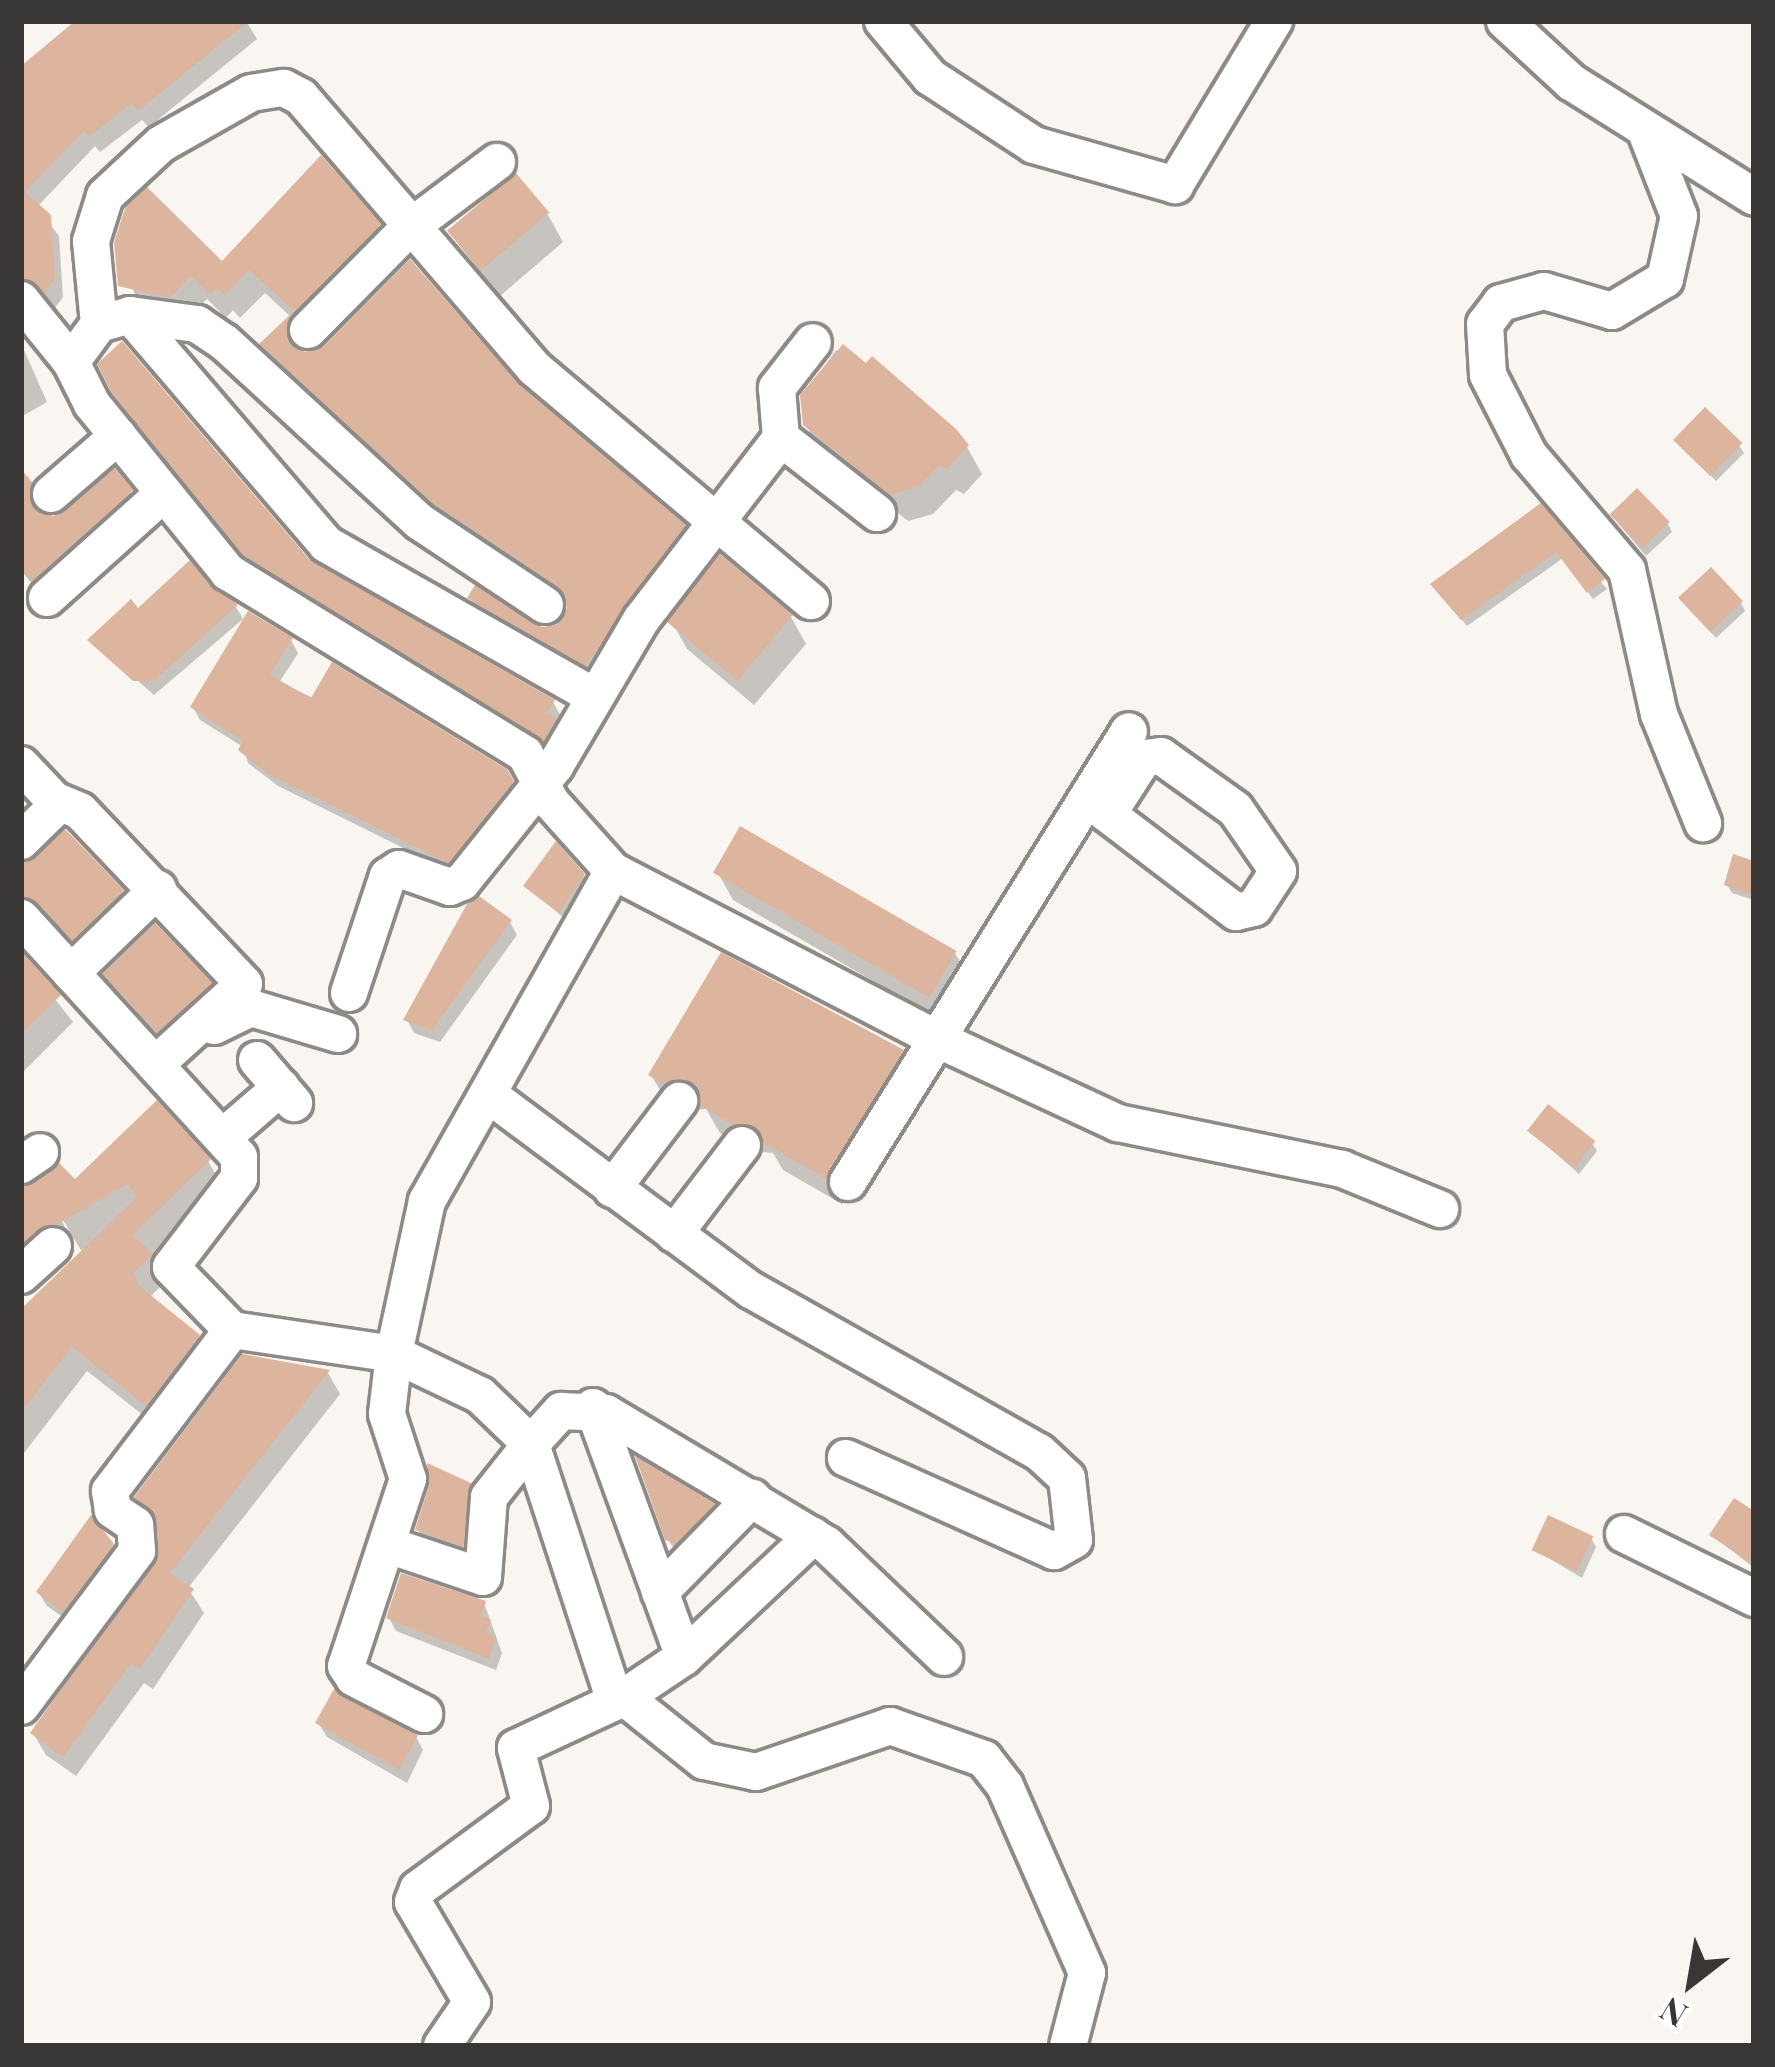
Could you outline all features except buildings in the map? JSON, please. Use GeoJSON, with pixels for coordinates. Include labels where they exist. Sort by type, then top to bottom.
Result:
{"type":"FeatureCollection","features":[{"type":"Feature","properties":{"kind":"street"},"geometry":{"type":"LineString","coordinates":[[884,21],[930,77],[1034,145],[1175,184],[1274,21]]}},
{"type":"Feature","properties":{"kind":"street"},"geometry":{"type":"LineString","coordinates":[[1505,21],[1570,82],[1754,197]]}},
{"type":"Feature","properties":{"kind":"street"},"geometry":{"type":"LineString","coordinates":[[596,697],[326,544],[115,320],[91,241],[105,196],[161,144],[251,93],[284,88],[301,97],[534,368],[811,601]]}},
{"type":"Feature","properties":{"kind":"street"},"geometry":{"type":"LineString","coordinates":[[1645,129],[1679,216],[1665,279],[1612,310],[1544,291],[1502,303],[1485,324],[1488,375],[1529,455],[1627,570],[1659,714],[1703,824]]}},
{"type":"Feature","properties":{"kind":"street"},"geometry":{"type":"LineString","coordinates":[[308,330],[409,228],[497,163]]}},
{"type":"Feature","properties":{"kind":"street"},"geometry":{"type":"LineString","coordinates":[[21,300],[164,494],[257,596],[525,754],[540,781],[614,871],[941,1041],[1118,1123],[1342,1169],[1440,1209]]}},
{"type":"Feature","properties":{"kind":"street"},"geometry":{"type":"LineString","coordinates":[[71,362],[115,320],[197,323],[224,341],[420,522],[545,605]]}},
{"type":"Feature","properties":{"kind":"street"},"geometry":{"type":"LineString","coordinates":[[350,993],[388,876],[399,869],[456,887],[540,781],[641,620],[782,438],[777,388],[813,342]]}},
{"type":"Feature","properties":{"kind":"street"},"geometry":{"type":"LineString","coordinates":[[51,494],[118,436]]}},
{"type":"Feature","properties":{"kind":"street"},"geometry":{"type":"LineString","coordinates":[[782,438],[877,513]]}},
{"type":"Feature","properties":{"kind":"street"},"geometry":{"type":"LineString","coordinates":[[47,598],[164,494]]}},
{"type":"Feature","properties":{"kind":"street"},"geometry":{"type":"LineString","coordinates":[[1099,807],[1129,730]]}},
{"type":"Feature","properties":{"kind":"street"},"geometry":{"type":"LineString","coordinates":[[848,1182],[1099,807],[1144,758],[1162,756],[1234,809],[1278,871],[1254,908],[1236,912],[1099,807]]}},
{"type":"Feature","properties":{"kind":"street"},"geometry":{"type":"LineString","coordinates":[[21,765],[60,803],[80,811],[244,984],[159,1069]]}},
{"type":"Feature","properties":{"kind":"street"},"geometry":{"type":"LineString","coordinates":[[21,841],[60,803]]}},
{"type":"Feature","properties":{"kind":"street"},"geometry":{"type":"LineString","coordinates":[[424,1714],[354,1678],[346,1666],[408,1479],[387,1414],[394,1354],[427,1201],[614,871]]}},
{"type":"Feature","properties":{"kind":"street"},"geometry":{"type":"LineString","coordinates":[[71,973],[158,889]]}},
{"type":"Feature","properties":{"kind":"street"},"geometry":{"type":"LineString","coordinates":[[21,918],[238,1157],[239,1178],[171,1267],[232,1330],[394,1354],[480,1395],[531,1444],[603,1670],[623,1698],[704,1761],[733,1770],[756,1772],[890,1726],[984,1759],[1005,1786],[1087,1973],[1068,2046]]}},
{"type":"Feature","properties":{"kind":"street"},"geometry":{"type":"LineString","coordinates":[[159,1069],[238,1007],[338,1034]]}},
{"type":"Feature","properties":{"kind":"street"},"geometry":{"type":"LineString","coordinates":[[222,1138],[277,1083]]}},
{"type":"Feature","properties":{"kind":"street"},"geometry":{"type":"LineString","coordinates":[[489,1095],[751,1290],[1040,1452],[1067,1478],[1074,1540],[1054,1551],[846,1458]]}},
{"type":"Feature","properties":{"kind":"street"},"geometry":{"type":"LineString","coordinates":[[612,1189],[680,1101]]}},
{"type":"Feature","properties":{"kind":"street"},"geometry":{"type":"LineString","coordinates":[[674,1234],[742,1145]]}},
{"type":"Feature","properties":{"kind":"street"},"geometry":{"type":"LineString","coordinates":[[21,1276],[53,1246]]}},
{"type":"Feature","properties":{"kind":"street"},"geometry":{"type":"LineString","coordinates":[[21,1706],[137,1551],[141,1538],[112,1510],[110,1491],[232,1330]]}},
{"type":"Feature","properties":{"kind":"street"},"geometry":{"type":"LineString","coordinates":[[388,1545],[483,1577],[489,1497],[561,1412],[592,1407],[813,1536],[944,1657]]}},
{"type":"Feature","properties":{"kind":"street"},"geometry":{"type":"LineString","coordinates":[[592,1407],[684,1657]]}},
{"type":"Feature","properties":{"kind":"street"},"geometry":{"type":"LineString","coordinates":[[660,1592],[752,1498]]}},
{"type":"Feature","properties":{"kind":"street"},"geometry":{"type":"LineString","coordinates":[[1624,1534],[1754,1598]]}},
{"type":"Feature","properties":{"kind":"street"},"geometry":{"type":"LineString","coordinates":[[442,2046],[472,2002],[415,1914],[418,1889],[531,1806],[514,1757],[523,1741],[623,1698],[684,1657],[813,1536]]}}]}
